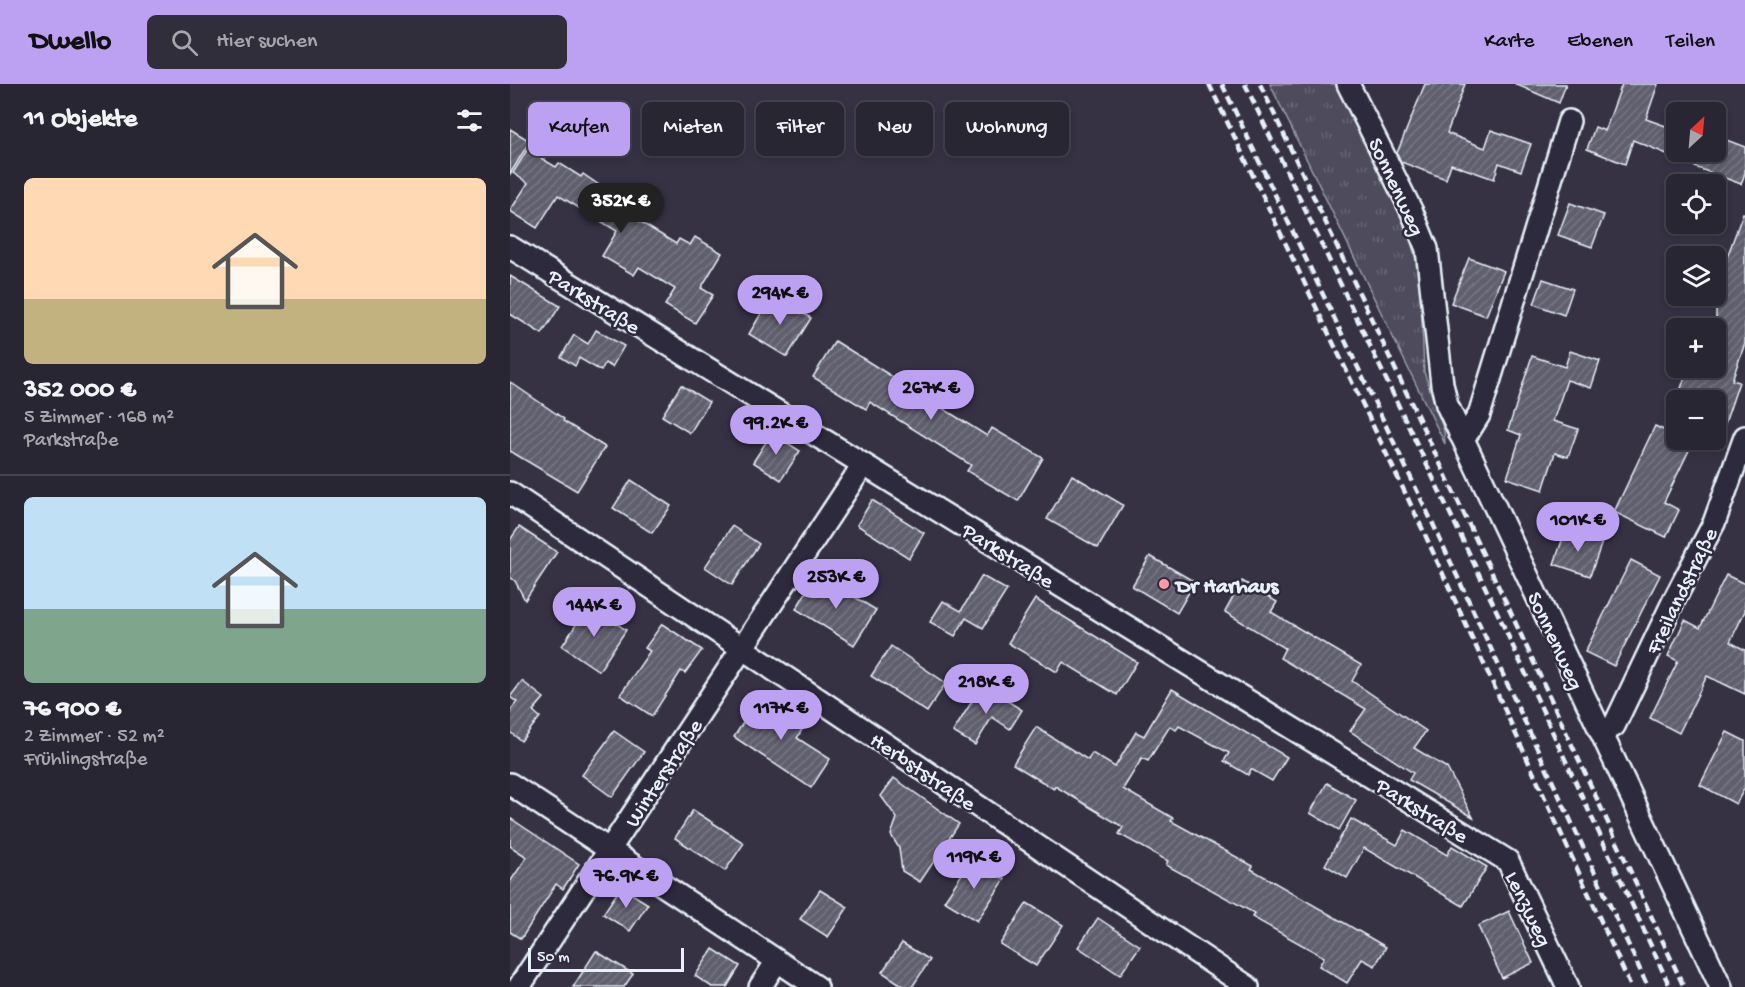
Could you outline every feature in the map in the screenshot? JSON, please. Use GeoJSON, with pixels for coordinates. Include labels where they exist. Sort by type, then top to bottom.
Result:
{"type":"FeatureCollection","features":[{"type":"Feature","properties":{"kind":"street","name":"Sonnenweg"},"geometry":{"type":"LineString","coordinates":[[1348,84],[1412,212],[1427,249],[1442,384],[1447,405],[1721,987]]}},
{"type":"Feature","properties":{"kind":"street"},"geometry":{"type":"LineString","coordinates":[[1460,435],[1469,431],[1479,416],[1569,122]]}},
{"type":"Feature","properties":{"kind":"street","name":"Parkstraße"},"geometry":{"type":"LineString","coordinates":[[510,247],[1508,861]]}},
{"type":"Feature","properties":{"kind":"street","name":"Freilandstraße"},"geometry":{"type":"LineString","coordinates":[[1601,732],[1614,726],[1674,600],[1714,523],[1745,437]]}},
{"type":"Feature","properties":{"kind":"street","name":"Winterstraße"},"geometry":{"type":"LineString","coordinates":[[519,987],[863,465]]}},
{"type":"Feature","properties":{"kind":"street","name":"Herbststraße"},"geometry":{"type":"LineString","coordinates":[[510,493],[1248,987]]}},
{"type":"Feature","properties":{"kind":"street"},"geometry":{"type":"LineString","coordinates":[[510,784],[817,987]]}},
{"type":"Feature","properties":{"kind":"street","name":"Lenzweg"},"geometry":{"type":"LineString","coordinates":[[1508,861],[1568,987]]}},
{"type":"Feature","properties":{"kind":"street"},"geometry":{"type":"LineString","coordinates":[[760,987],[777,961]]}},
{"type":"Feature","properties":{"kind":"green space"},"geometry":{"type":"Polygon","coordinates":[[[1270,84],[1339,84],[1403,211],[1420,275],[1424,372],[1444,431],[1445,444],[1270,84]]]}},
{"type":"Feature","properties":{"kind":"building"},"geometry":{"type":"Polygon","coordinates":[[[1425,84],[1465,84],[1447,133],[1485,148],[1491,130],[1531,144],[1521,171],[1499,163],[1494,179],[1451,164],[1446,179],[1401,162],[1397,153],[1425,84]]]}},
{"type":"Feature","properties":{"kind":"building"},"geometry":{"type":"Polygon","coordinates":[[[1515,84],[1566,84],[1559,103],[1515,84]]]}},
{"type":"Feature","properties":{"kind":"building"},"geometry":{"type":"Polygon","coordinates":[[[1622,84],[1658,84],[1646,119],[1666,126],[1666,154],[1633,140],[1625,164],[1587,149],[1595,127],[1605,131],[1622,84]]]}},
{"type":"Feature","properties":{"kind":"building"},"geometry":{"type":"Polygon","coordinates":[[[510,129],[528,140],[528,144],[510,174],[510,129]]]}},
{"type":"Feature","properties":{"kind":"building"},"geometry":{"type":"Polygon","coordinates":[[[1726,140],[1745,147],[1745,173],[1741,184],[1726,178],[1726,174],[1714,174],[1686,162],[1726,162],[1726,140]]]}},
{"type":"Feature","properties":{"kind":"building"},"geometry":{"type":"Polygon","coordinates":[[[527,150],[528,156],[537,156],[556,167],[559,163],[581,177],[583,174],[599,185],[595,192],[602,196],[601,198],[676,244],[679,239],[690,245],[695,237],[722,253],[701,288],[713,295],[695,323],[665,305],[675,289],[639,267],[634,275],[602,256],[617,231],[558,195],[537,228],[510,211],[528,183],[513,173],[527,150]]]}},
{"type":"Feature","properties":{"kind":"building"},"geometry":{"type":"Polygon","coordinates":[[[1570,203],[1604,215],[1592,247],[1558,235],[1570,203]]]}},
{"type":"Feature","properties":{"kind":"building"},"geometry":{"type":"Polygon","coordinates":[[[1743,213],[1745,214],[1745,343],[1732,380],[1739,382],[1726,420],[1726,390],[1680,390],[1685,378],[1726,378],[1726,318],[1716,318],[1716,306],[1726,306],[1726,260],[1743,213]]]}},
{"type":"Feature","properties":{"kind":"building"},"geometry":{"type":"Polygon","coordinates":[[[1469,258],[1504,271],[1486,316],[1451,303],[1469,258]]]}},
{"type":"Feature","properties":{"kind":"building"},"geometry":{"type":"Polygon","coordinates":[[[510,276],[560,306],[542,334],[510,314],[510,276]]]}},
{"type":"Feature","properties":{"kind":"building"},"geometry":{"type":"Polygon","coordinates":[[[1543,279],[1573,289],[1564,315],[1534,304],[1543,279]]]}},
{"type":"Feature","properties":{"kind":"building"},"geometry":{"type":"Polygon","coordinates":[[[772,295],[811,318],[787,357],[749,334],[772,295]]]}},
{"type":"Feature","properties":{"kind":"building"},"geometry":{"type":"Polygon","coordinates":[[[596,330],[624,346],[612,367],[605,363],[601,371],[579,358],[575,366],[561,357],[574,335],[588,344],[596,330]]]}},
{"type":"Feature","properties":{"kind":"building"},"geometry":{"type":"Polygon","coordinates":[[[835,341],[987,436],[992,428],[1043,458],[1018,501],[967,471],[971,465],[870,402],[866,409],[813,377],[835,341]]]}},
{"type":"Feature","properties":{"kind":"building"},"geometry":{"type":"Polygon","coordinates":[[[1570,351],[1600,361],[1591,388],[1567,380],[1553,421],[1578,429],[1568,457],[1555,453],[1543,490],[1507,478],[1521,435],[1508,430],[1532,356],[1565,367],[1570,351]]]}},
{"type":"Feature","properties":{"kind":"building"},"geometry":{"type":"Polygon","coordinates":[[[510,382],[564,419],[563,421],[605,447],[577,491],[510,451],[510,382]]]}},
{"type":"Feature","properties":{"kind":"building"},"geometry":{"type":"Polygon","coordinates":[[[681,385],[709,402],[690,433],[662,416],[681,385]]]}},
{"type":"Feature","properties":{"kind":"building"},"geometry":{"type":"Polygon","coordinates":[[[1655,426],[1666,431],[1666,450],[1689,450],[1664,502],[1679,510],[1666,537],[1614,512],[1655,426]]]}},
{"type":"Feature","properties":{"kind":"building"},"geometry":{"type":"Polygon","coordinates":[[[772,433],[800,451],[781,480],[753,462],[772,433]]]}},
{"type":"Feature","properties":{"kind":"building"},"geometry":{"type":"Polygon","coordinates":[[[1072,475],[1123,505],[1098,548],[1047,519],[1072,475]]]}},
{"type":"Feature","properties":{"kind":"building"},"geometry":{"type":"Polygon","coordinates":[[[631,480],[671,506],[652,533],[613,508],[631,480]]]}},
{"type":"Feature","properties":{"kind":"building"},"geometry":{"type":"Polygon","coordinates":[[[872,500],[924,533],[909,558],[857,525],[872,500]]]}},
{"type":"Feature","properties":{"kind":"building"},"geometry":{"type":"Polygon","coordinates":[[[732,526],[759,544],[732,585],[705,567],[732,526]]]}},
{"type":"Feature","properties":{"kind":"building"},"geometry":{"type":"Polygon","coordinates":[[[519,527],[557,552],[525,600],[515,581],[510,577],[510,540],[519,527]]]}},
{"type":"Feature","properties":{"kind":"building"},"geometry":{"type":"Polygon","coordinates":[[[1566,529],[1602,542],[1590,576],[1554,564],[1566,529]]]}},
{"type":"Feature","properties":{"kind":"building","name":"Dr Harhaus"},"geometry":{"type":"Polygon","coordinates":[[[1150,556],[1195,582],[1177,613],[1132,586],[1150,556]]]}},
{"type":"Feature","properties":{"kind":"building"},"geometry":{"type":"Polygon","coordinates":[[[1631,560],[1660,575],[1614,666],[1585,652],[1631,560]]]}},
{"type":"Feature","properties":{"kind":"building"},"geometry":{"type":"Polygon","coordinates":[[[817,574],[876,610],[854,645],[796,609],[817,574]]]}},
{"type":"Feature","properties":{"kind":"building"},"geometry":{"type":"Polygon","coordinates":[[[1726,575],[1745,584],[1745,611],[1730,642],[1745,650],[1745,694],[1707,676],[1679,733],[1650,718],[1678,661],[1668,656],[1685,620],[1700,628],[1726,575]]]}},
{"type":"Feature","properties":{"kind":"building"},"geometry":{"type":"Polygon","coordinates":[[[982,576],[1007,590],[983,628],[966,618],[955,636],[930,622],[943,601],[961,611],[982,576]]]}},
{"type":"Feature","properties":{"kind":"building"},"geometry":{"type":"Polygon","coordinates":[[[1242,581],[1277,602],[1271,612],[1361,665],[1352,681],[1426,731],[1414,748],[1447,768],[1473,817],[1409,780],[1413,773],[1350,731],[1366,709],[1280,658],[1285,648],[1225,612],[1242,581]]]}},
{"type":"Feature","properties":{"kind":"building"},"geometry":{"type":"Polygon","coordinates":[[[1035,599],[1137,662],[1117,695],[1063,662],[1057,672],[1008,643],[1035,599]]]}},
{"type":"Feature","properties":{"kind":"building"},"geometry":{"type":"Polygon","coordinates":[[[589,605],[626,630],[599,671],[562,646],[589,605]]]}},
{"type":"Feature","properties":{"kind":"building"},"geometry":{"type":"Polygon","coordinates":[[[662,624],[702,650],[685,673],[681,671],[652,716],[620,695],[650,651],[645,648],[662,624]]]}},
{"type":"Feature","properties":{"kind":"building"},"geometry":{"type":"Polygon","coordinates":[[[891,646],[946,683],[927,712],[871,676],[891,646]]]}},
{"type":"Feature","properties":{"kind":"building"},"geometry":{"type":"Polygon","coordinates":[[[522,681],[544,698],[533,711],[540,717],[521,741],[510,732],[510,711],[517,702],[510,697],[522,681]]]}},
{"type":"Feature","properties":{"kind":"building"},"geometry":{"type":"Polygon","coordinates":[[[982,685],[1022,710],[1010,729],[992,717],[975,745],[953,732],[982,685]]]}},
{"type":"Feature","properties":{"kind":"building"},"geometry":{"type":"Polygon","coordinates":[[[1172,689],[1287,757],[1272,781],[1251,769],[1248,775],[1224,761],[1229,753],[1179,726],[1176,730],[1170,726],[1148,761],[1142,758],[1123,789],[1173,818],[1171,821],[1253,866],[1251,869],[1386,947],[1375,966],[1362,959],[1347,983],[1319,966],[1324,957],[1252,917],[1254,913],[1166,865],[1168,861],[1119,834],[1123,827],[1013,764],[1036,727],[1088,760],[1092,753],[1115,767],[1136,732],[1144,736],[1172,689]]]}},
{"type":"Feature","properties":{"kind":"building"},"geometry":{"type":"Polygon","coordinates":[[[761,694],[806,723],[797,738],[830,759],[811,788],[734,737],[761,694]]]}},
{"type":"Feature","properties":{"kind":"building"},"geometry":{"type":"Polygon","coordinates":[[[614,731],[644,752],[612,797],[582,775],[614,731]]]}},
{"type":"Feature","properties":{"kind":"building"},"geometry":{"type":"Polygon","coordinates":[[[1727,732],[1745,741],[1745,787],[1736,804],[1700,785],[1727,732]]]}},
{"type":"Feature","properties":{"kind":"building"},"geometry":{"type":"Polygon","coordinates":[[[894,778],[959,824],[920,882],[902,871],[899,848],[891,835],[897,818],[881,796],[894,778]]]}},
{"type":"Feature","properties":{"kind":"building"},"geometry":{"type":"Polygon","coordinates":[[[1327,783],[1356,800],[1339,830],[1310,813],[1327,783]]]}},
{"type":"Feature","properties":{"kind":"building"},"geometry":{"type":"Polygon","coordinates":[[[693,810],[744,843],[725,871],[675,838],[693,810]]]}},
{"type":"Feature","properties":{"kind":"building"},"geometry":{"type":"Polygon","coordinates":[[[510,818],[579,864],[563,889],[556,884],[521,939],[510,932],[510,882],[527,857],[510,846],[510,818]]]}},
{"type":"Feature","properties":{"kind":"building"},"geometry":{"type":"Polygon","coordinates":[[[1351,819],[1397,845],[1405,830],[1447,855],[1452,846],[1487,867],[1463,906],[1364,848],[1347,878],[1325,865],[1351,819]]]}},
{"type":"Feature","properties":{"kind":"building"},"geometry":{"type":"Polygon","coordinates":[[[972,859],[1005,879],[977,921],[944,901],[972,859]]]}},
{"type":"Feature","properties":{"kind":"building"},"geometry":{"type":"Polygon","coordinates":[[[621,887],[648,904],[630,931],[603,914],[621,887]]]}},
{"type":"Feature","properties":{"kind":"building"},"geometry":{"type":"Polygon","coordinates":[[[820,890],[848,907],[828,937],[800,919],[820,890]]]}},
{"type":"Feature","properties":{"kind":"building"},"geometry":{"type":"Polygon","coordinates":[[[1027,903],[1063,925],[1036,966],[1000,944],[1027,903]]]}},
{"type":"Feature","properties":{"kind":"building"},"geometry":{"type":"Polygon","coordinates":[[[1509,911],[1533,963],[1502,978],[1478,926],[1509,911]]]}},
{"type":"Feature","properties":{"kind":"building"},"geometry":{"type":"Polygon","coordinates":[[[1098,918],[1140,946],[1120,975],[1078,947],[1098,918]]]}},
{"type":"Feature","properties":{"kind":"building"},"geometry":{"type":"Polygon","coordinates":[[[902,943],[930,960],[912,987],[905,987],[882,972],[902,943]]]}},
{"type":"Feature","properties":{"kind":"building"},"geometry":{"type":"Polygon","coordinates":[[[713,949],[740,966],[727,987],[712,987],[695,976],[713,949]]]}},
{"type":"Feature","properties":{"kind":"building"},"geometry":{"type":"Polygon","coordinates":[[[596,951],[633,974],[624,987],[573,987],[596,951]]]}},
{"type":"Feature","properties":{"kind":"railway"},"geometry":{"type":"LineString","coordinates":[[1209,84],[1422,528],[1631,987]]}},
{"type":"Feature","properties":{"kind":"railway"},"geometry":{"type":"LineString","coordinates":[[1222,84],[1433,524],[1648,987]]}},
{"type":"Feature","properties":{"kind":"railway"},"geometry":{"type":"LineString","coordinates":[[1245,84],[1499,616],[1670,987]]}},
{"type":"Feature","properties":{"kind":"railway"},"geometry":{"type":"LineString","coordinates":[[1260,84],[1510,611],[1684,987]]}},
{"type":"Feature","properties":{"kind":"place","name":"Dr Harhaus"},"geometry":{"type":"Point","coordinates":[1164,584]}}]}
